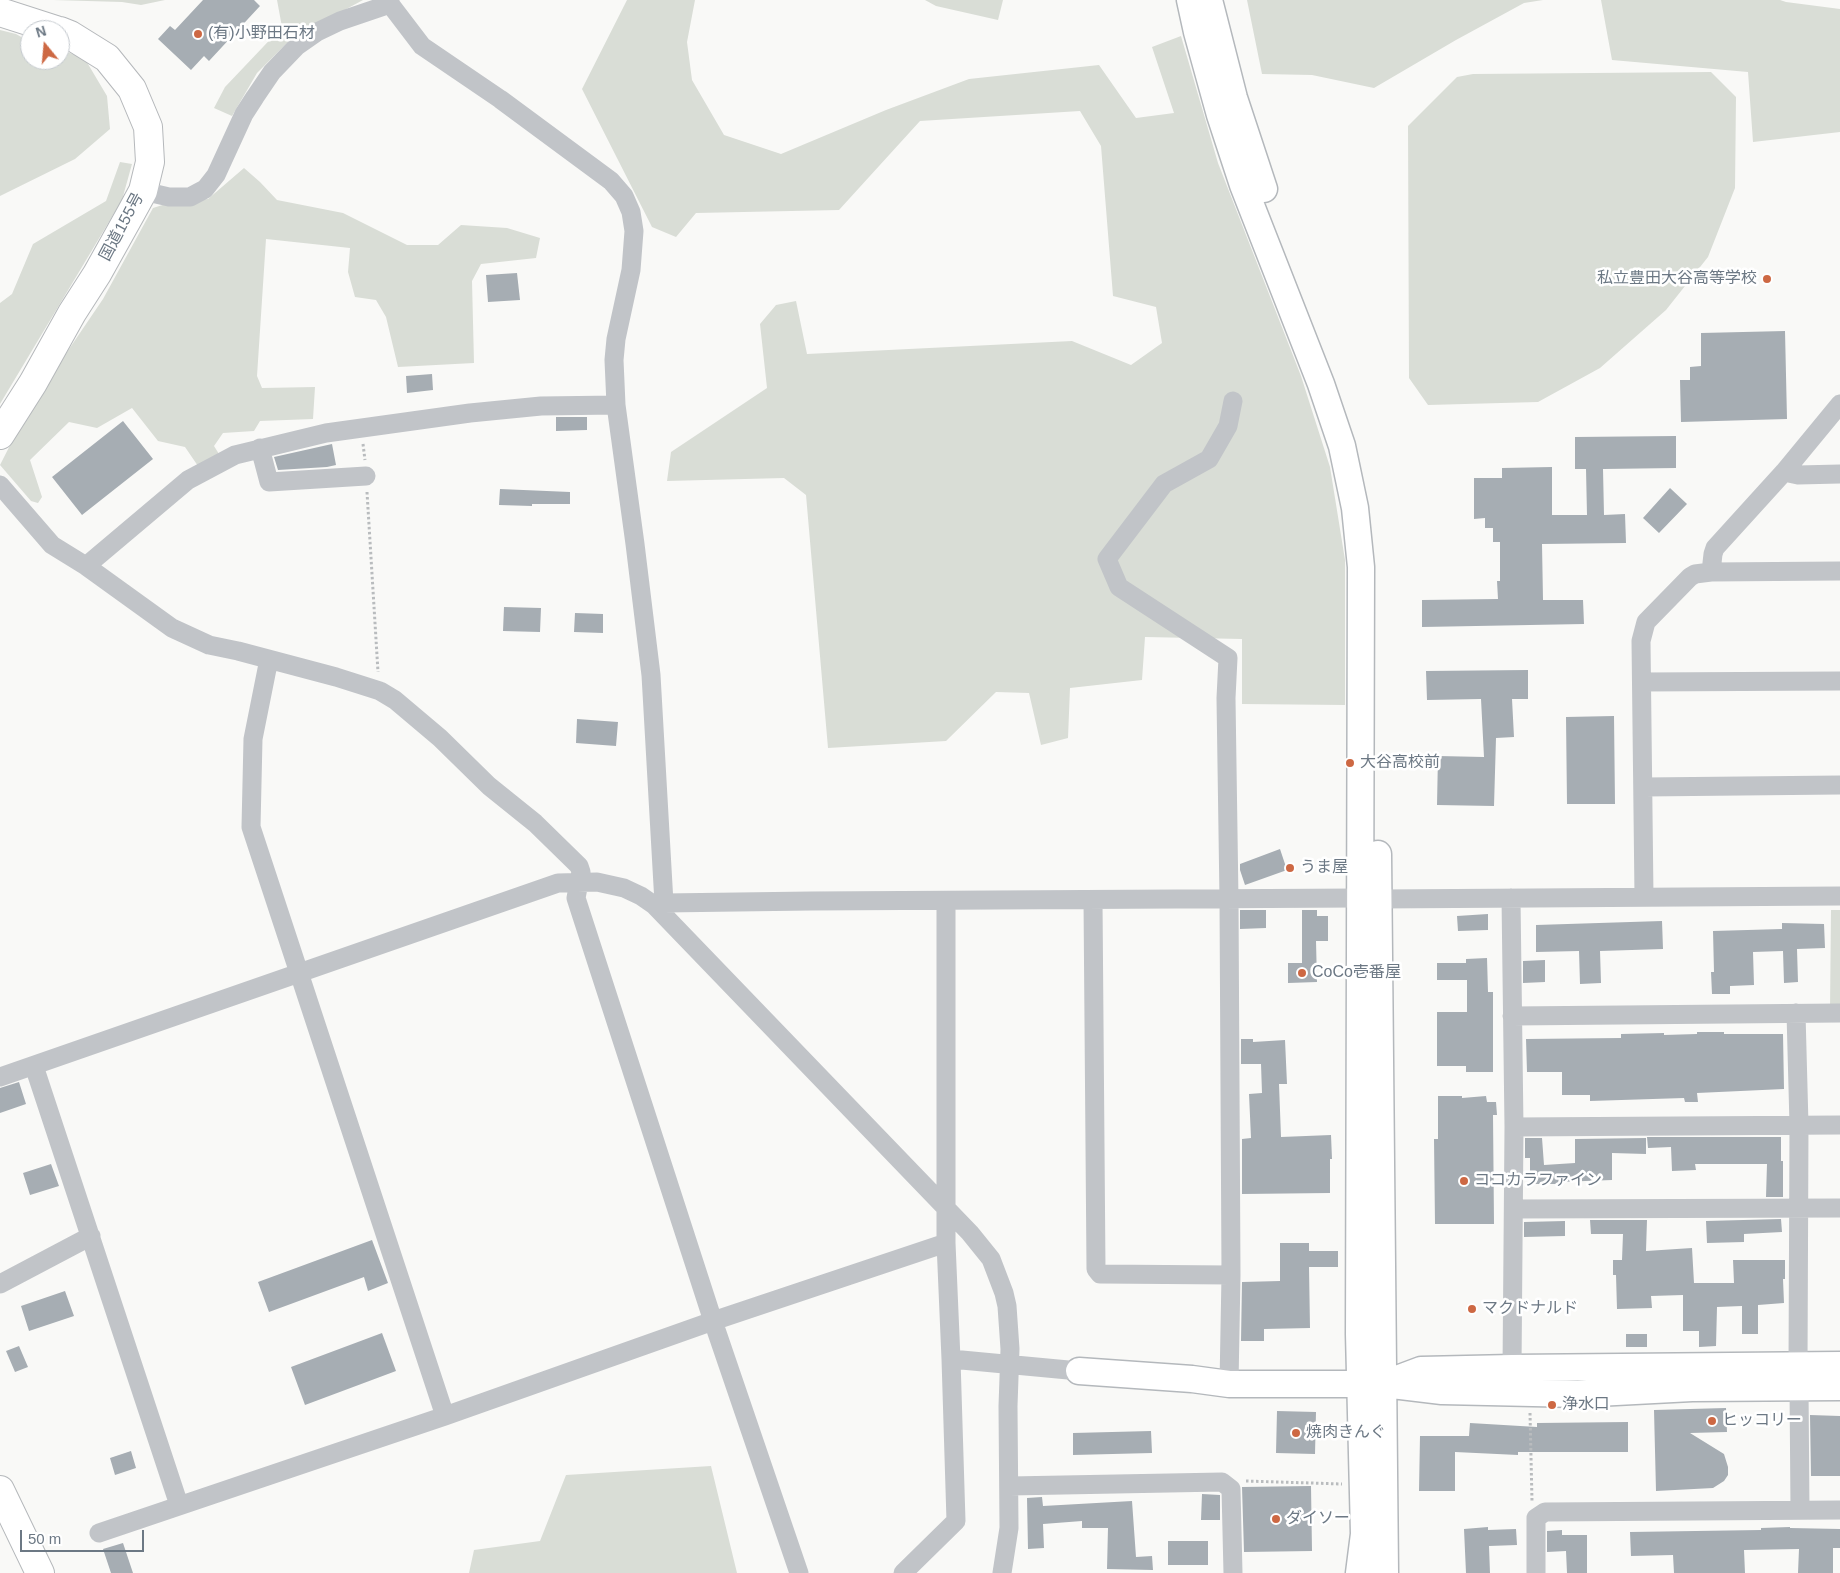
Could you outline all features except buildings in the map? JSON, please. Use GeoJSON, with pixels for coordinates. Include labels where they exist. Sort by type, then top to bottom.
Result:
{"type":"FeatureCollection","features":[{"type":"Feature","properties":{"kind":"highway"},"geometry":{"type":"LineString","coordinates":[[0,12],[25,20]]}},
{"type":"Feature","properties":{"kind":"highway","name":"国道155号"},"geometry":{"type":"LineString","coordinates":[[0,435],[97,274],[143,191],[150,162],[148,128],[132,89],[107,58],[70,35]]}},
{"type":"Feature","properties":{"kind":"highway"},"geometry":{"type":"LineString","coordinates":[[0,1490],[40,1573]]}},
{"type":"Feature","properties":{"kind":"street"},"geometry":{"type":"LineString","coordinates":[[1190,0],[1220,115],[1244,185],[1321,384],[1342,446],[1355,508],[1362,566],[1369,899],[1372,1384],[1364,1534],[1359,1573]]}},
{"type":"Feature","properties":{"kind":"street"},"geometry":{"type":"LineString","coordinates":[[1209,0],[1234,98],[1262,183],[1342,389],[1361,449],[1373,508],[1378,566],[1369,899]]}},
{"type":"Feature","properties":{"kind":"street"},"geometry":{"type":"LineString","coordinates":[[143,191],[169,197],[190,197],[205,189],[216,175],[244,114],[254,97],[272,72],[297,46],[317,32],[340,21],[390,2],[422,46],[500,99],[611,181],[624,196],[631,212],[634,231],[631,270],[616,339],[614,360],[616,405],[651,675],[659,904]]}},
{"type":"Feature","properties":{"kind":"street"},"geometry":{"type":"LineString","coordinates":[[1229,1384],[1229,899],[1226,698],[1228,658],[1119,587],[1107,560],[1164,484],[1209,459],[1228,426],[1233,401]]}},
{"type":"Feature","properties":{"kind":"street"},"geometry":{"type":"LineString","coordinates":[[1711,572],[1712,554],[1715,548],[1784,472],[1840,404]]}},
{"type":"Feature","properties":{"kind":"street"},"geometry":{"type":"LineString","coordinates":[[86,566],[188,480],[235,455],[326,433],[470,413],[541,406],[616,405]]}},
{"type":"Feature","properties":{"kind":"street"},"geometry":{"type":"LineString","coordinates":[[260,448],[269,482],[366,476]]}},
{"type":"Feature","properties":{"kind":"street"},"geometry":{"type":"LineString","coordinates":[[1784,472],[1840,474]]}},
{"type":"Feature","properties":{"kind":"street"},"geometry":{"type":"LineString","coordinates":[[0,486],[52,545],[86,566],[172,628],[209,645],[380,690],[395,700],[440,738],[489,786],[535,824],[579,866],[581,872],[576,898],[713,1321],[800,1573]]}},
{"type":"Feature","properties":{"kind":"street"},"geometry":{"type":"LineString","coordinates":[[1644,897],[1641,641],[1646,622],[1695,574],[1711,572],[1840,571]]}},
{"type":"Feature","properties":{"kind":"street"},"geometry":{"type":"LineString","coordinates":[[269,660],[253,739],[251,827],[445,1416]]}},
{"type":"Feature","properties":{"kind":"street"},"geometry":{"type":"LineString","coordinates":[[1642,682],[1840,681]]}},
{"type":"Feature","properties":{"kind":"street"},"geometry":{"type":"LineString","coordinates":[[1644,787],[1840,785]]}},
{"type":"Feature","properties":{"kind":"street"},"geometry":{"type":"LineString","coordinates":[[0,1077],[558,883],[597,882],[624,888],[659,904],[988,1253],[1004,1293],[1007,1306],[1010,1348],[1008,1406],[1009,1528],[1002,1573]]}},
{"type":"Feature","properties":{"kind":"street"},"geometry":{"type":"LineString","coordinates":[[659,904],[1840,896]]}},
{"type":"Feature","properties":{"kind":"street"},"geometry":{"type":"LineString","coordinates":[[1510,898],[1514,1127],[1512,1368]]}},
{"type":"Feature","properties":{"kind":"street"},"geometry":{"type":"LineString","coordinates":[[1093,900],[1096,1269],[1100,1274],[1230,1275]]}},
{"type":"Feature","properties":{"kind":"street"},"geometry":{"type":"LineString","coordinates":[[902,1573],[956,1521],[946,1243],[946,901]]}},
{"type":"Feature","properties":{"kind":"street"},"geometry":{"type":"LineString","coordinates":[[1796,1013],[1799,1125],[1800,1510]]}},
{"type":"Feature","properties":{"kind":"street"},"geometry":{"type":"LineString","coordinates":[[1512,1016],[1840,1013]]}},
{"type":"Feature","properties":{"kind":"street"},"geometry":{"type":"LineString","coordinates":[[34,1066],[179,1505]]}},
{"type":"Feature","properties":{"kind":"street"},"geometry":{"type":"LineString","coordinates":[[1514,1127],[1840,1125]]}},
{"type":"Feature","properties":{"kind":"street"},"geometry":{"type":"LineString","coordinates":[[1514,1210],[1840,1208]]}},
{"type":"Feature","properties":{"kind":"street"},"geometry":{"type":"LineString","coordinates":[[0,1284],[91,1236]]}},
{"type":"Feature","properties":{"kind":"street"},"geometry":{"type":"LineString","coordinates":[[99,1533],[445,1416],[713,1321],[946,1243]]}},
{"type":"Feature","properties":{"kind":"street"},"geometry":{"type":"LineString","coordinates":[[951,1358],[1009,1365],[1192,1379],[1229,1384],[1372,1384],[1442,1391],[1578,1394],[1692,1388],[1799,1376],[1840,1365]]}},
{"type":"Feature","properties":{"kind":"street"},"geometry":{"type":"LineString","coordinates":[[1372,1384],[1421,1370],[1512,1368],[1799,1376],[1840,1387]]}},
{"type":"Feature","properties":{"kind":"street"},"geometry":{"type":"LineString","coordinates":[[1372,1384],[1385,1573]]}},
{"type":"Feature","properties":{"kind":"street"},"geometry":{"type":"LineString","coordinates":[[1010,1486],[1222,1482],[1232,1489],[1233,1573]]}},
{"type":"Feature","properties":{"kind":"street"},"geometry":{"type":"LineString","coordinates":[[1536,1573],[1536,1518],[1545,1512],[1840,1510]]}},
{"type":"Feature","properties":{"kind":"path"},"geometry":{"type":"LineString","coordinates":[[362,429],[380,690]]}},
{"type":"Feature","properties":{"kind":"path"},"geometry":{"type":"LineString","coordinates":[[1529,1404],[1532,1511],[1536,1518]]}},
{"type":"Feature","properties":{"kind":"path"},"geometry":{"type":"LineString","coordinates":[[1232,1489],[1239,1481],[1345,1484]]}},
{"type":"Feature","properties":{"kind":"shaded area"},"geometry":{"type":"Polygon","coordinates":[[[53,0],[165,0],[141,5],[122,2],[53,0]]]}},
{"type":"Feature","properties":{"kind":"shaded area"},"geometry":{"type":"Polygon","coordinates":[[[277,0],[363,0],[291,39],[257,73],[232,116],[214,108],[225,87],[282,27],[277,0]]]}},
{"type":"Feature","properties":{"kind":"shaded area"},"geometry":{"type":"Polygon","coordinates":[[[627,0],[695,0],[687,42],[692,80],[724,135],[781,154],[886,110],[969,79],[1099,65],[1136,118],[1174,113],[1152,47],[1181,36],[1218,163],[1301,376],[1330,467],[1345,560],[1345,705],[1242,704],[1242,639],[1145,637],[1142,680],[1070,688],[1068,738],[1041,745],[1029,693],[996,692],[946,741],[828,748],[806,495],[784,478],[667,481],[671,452],[767,388],[760,324],[776,305],[796,301],[807,354],[1072,341],[1131,365],[1162,343],[1156,307],[1113,296],[1101,146],[1080,111],[920,121],[839,210],[696,213],[676,237],[652,227],[582,89],[627,0]]]}},
{"type":"Feature","properties":{"kind":"shaded area"},"geometry":{"type":"Polygon","coordinates":[[[925,0],[1003,0],[998,20],[936,6],[925,0]]]}},
{"type":"Feature","properties":{"kind":"shaded area"},"geometry":{"type":"Polygon","coordinates":[[[1247,0],[1543,0],[1524,3],[1374,88],[1312,75],[1262,74],[1247,0]]]}},
{"type":"Feature","properties":{"kind":"shaded area"},"geometry":{"type":"Polygon","coordinates":[[[1601,0],[1780,0],[1840,9],[1840,132],[1753,142],[1748,72],[1612,60],[1601,0]]]}},
{"type":"Feature","properties":{"kind":"shaded area"},"geometry":{"type":"Polygon","coordinates":[[[0,30],[20,36],[20,70],[70,70],[70,53],[85,59],[107,96],[110,129],[75,159],[0,196],[0,30]]]}},
{"type":"Feature","properties":{"kind":"shaded area"},"geometry":{"type":"Polygon","coordinates":[[[1711,72],[1736,97],[1735,188],[1708,257],[1666,310],[1600,368],[1538,402],[1428,405],[1409,378],[1408,126],[1457,77],[1473,74],[1711,72]]]}},
{"type":"Feature","properties":{"kind":"shaded area"},"geometry":{"type":"Polygon","coordinates":[[[120,162],[132,164],[122,200],[0,404],[0,303],[12,294],[33,244],[106,201],[120,162]]]}},
{"type":"Feature","properties":{"kind":"shaded area"},"geometry":{"type":"Polygon","coordinates":[[[244,168],[277,200],[343,213],[407,245],[438,245],[461,225],[507,228],[540,238],[536,258],[481,264],[472,281],[474,363],[398,367],[386,317],[376,300],[355,297],[348,272],[350,248],[266,239],[257,376],[262,388],[315,387],[313,419],[260,421],[254,431],[223,433],[214,446],[219,454],[198,466],[185,447],[158,441],[132,408],[97,428],[69,422],[30,460],[42,497],[38,503],[31,501],[0,465],[29,408],[103,299],[153,208],[175,201],[208,199],[244,168]]]}},
{"type":"Feature","properties":{"kind":"shaded area"},"geometry":{"type":"Polygon","coordinates":[[[1831,910],[1840,910],[1840,1009],[1830,1009],[1831,910]]]}},
{"type":"Feature","properties":{"kind":"shaded area"},"geometry":{"type":"Polygon","coordinates":[[[711,1466],[737,1573],[469,1573],[474,1550],[540,1541],[566,1475],[711,1466]]]}},
{"type":"Feature","properties":{"kind":"place","name":"(有)小野田石材"},"geometry":{"type":"Point","coordinates":[198,34]}},
{"type":"Feature","properties":{"kind":"place","name":"私立豊田大谷高等学校"},"geometry":{"type":"Point","coordinates":[1767,279]}},
{"type":"Feature","properties":{"kind":"place","name":"大谷高校前"},"geometry":{"type":"Point","coordinates":[1350,763]}},
{"type":"Feature","properties":{"kind":"place","name":"うま屋"},"geometry":{"type":"Point","coordinates":[1290,868]}},
{"type":"Feature","properties":{"kind":"place","name":"CoCo壱番屋"},"geometry":{"type":"Point","coordinates":[1302,973]}},
{"type":"Feature","properties":{"kind":"place","name":"ココカラファイン"},"geometry":{"type":"Point","coordinates":[1464,1181]}},
{"type":"Feature","properties":{"kind":"place","name":"マクドナルド"},"geometry":{"type":"Point","coordinates":[1472,1309]}},
{"type":"Feature","properties":{"kind":"place","name":"浄水口"},"geometry":{"type":"Point","coordinates":[1552,1405]}},
{"type":"Feature","properties":{"kind":"place","name":"ヒッコリー"},"geometry":{"type":"Point","coordinates":[1712,1421]}},
{"type":"Feature","properties":{"kind":"place","name":"焼肉きんぐ"},"geometry":{"type":"Point","coordinates":[1296,1433]}},
{"type":"Feature","properties":{"kind":"place","name":"ダイソー"},"geometry":{"type":"Point","coordinates":[1276,1519]}}]}
